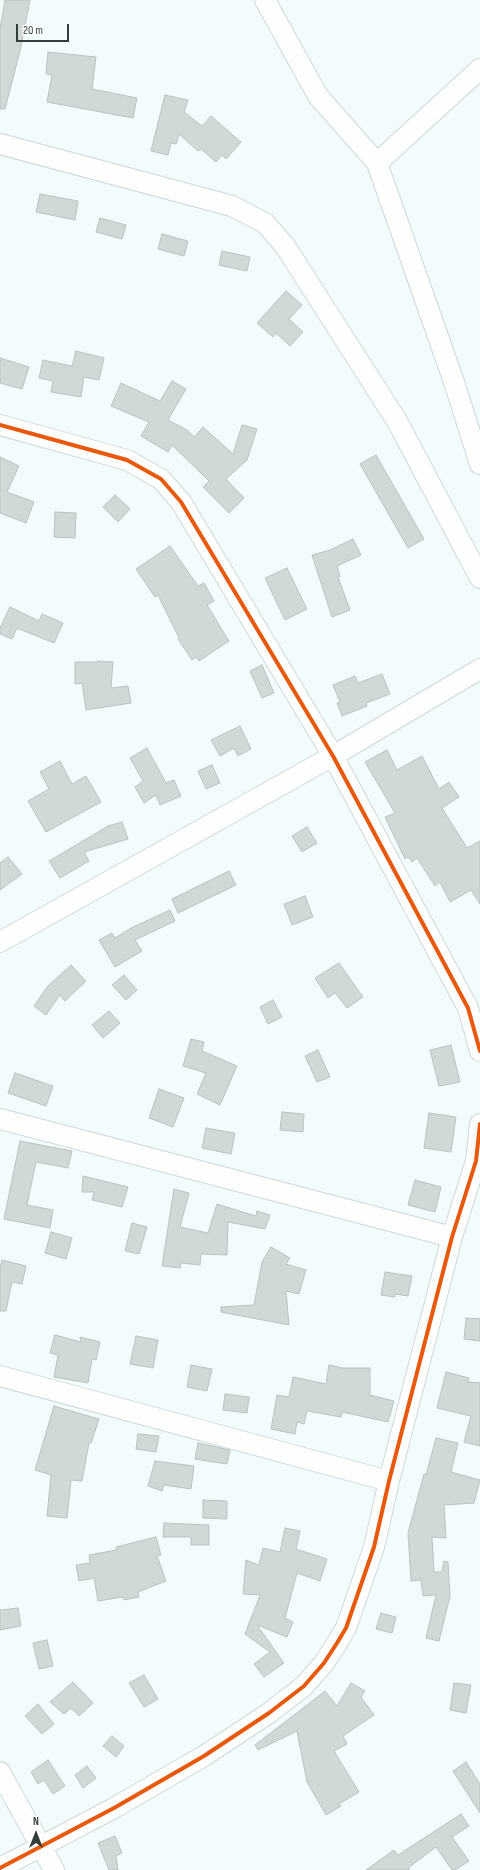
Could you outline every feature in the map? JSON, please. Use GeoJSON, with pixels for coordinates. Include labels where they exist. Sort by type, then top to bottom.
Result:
{"type":"FeatureCollection","features":[{"type":"Feature","properties":{"kind":"street"},"geometry":{"type":"LineString","coordinates":[[265,0],[318,96],[377,163],[454,382],[480,464]]}},
{"type":"Feature","properties":{"kind":"street"},"geometry":{"type":"LineString","coordinates":[[377,163],[480,69]]}},
{"type":"Feature","properties":{"kind":"street"},"geometry":{"type":"LineString","coordinates":[[0,144],[232,206],[265,223],[285,246],[397,421],[480,578]]}},
{"type":"Feature","properties":{"kind":"street"},"geometry":{"type":"LineString","coordinates":[[0,425],[127,460],[161,479],[181,502],[333,756],[468,1008],[480,1051]]}},
{"type":"Feature","properties":{"kind":"street"},"geometry":{"type":"LineString","coordinates":[[0,942],[333,756],[480,669]]}},
{"type":"Feature","properties":{"kind":"street"},"geometry":{"type":"LineString","coordinates":[[0,1119],[452,1237]]}},
{"type":"Feature","properties":{"kind":"street"},"geometry":{"type":"LineString","coordinates":[[0,1868],[114,1808],[204,1756],[269,1713],[304,1686],[324,1663],[346,1628],[374,1547],[389,1481],[452,1237],[476,1161],[480,1124]]}},
{"type":"Feature","properties":{"kind":"street"},"geometry":{"type":"LineString","coordinates":[[0,1376],[389,1481]]}},
{"type":"Feature","properties":{"kind":"street"},"geometry":{"type":"LineString","coordinates":[[0,1772],[54,1870]]}},
{"type":"Feature","properties":{"kind":"building"},"geometry":{"type":"Polygon","coordinates":[[[5,0],[30,0],[20,51],[5,109],[0,109],[0,29],[5,0]]]}},
{"type":"Feature","properties":{"kind":"building"},"geometry":{"type":"Polygon","coordinates":[[[48,52],[96,57],[92,89],[137,98],[133,118],[47,102],[52,75],[46,74],[48,52]]]}},
{"type":"Feature","properties":{"kind":"building"},"geometry":{"type":"Polygon","coordinates":[[[165,95],[188,100],[184,112],[202,126],[211,116],[241,142],[226,159],[222,155],[216,162],[201,149],[198,151],[179,134],[176,144],[171,143],[168,155],[151,151],[165,95]]]}},
{"type":"Feature","properties":{"kind":"building"},"geometry":{"type":"Polygon","coordinates":[[[40,194],[78,201],[75,220],[36,212],[40,194]]]}},
{"type":"Feature","properties":{"kind":"building"},"geometry":{"type":"Polygon","coordinates":[[[100,218],[126,225],[122,239],[96,232],[100,218]]]}},
{"type":"Feature","properties":{"kind":"building"},"geometry":{"type":"Polygon","coordinates":[[[162,234],[188,241],[184,256],[158,249],[162,234]]]}},
{"type":"Feature","properties":{"kind":"building"},"geometry":{"type":"Polygon","coordinates":[[[222,251],[250,257],[247,271],[219,265],[222,251]]]}},
{"type":"Feature","properties":{"kind":"building"},"geometry":{"type":"Polygon","coordinates":[[[286,291],[302,305],[289,319],[303,332],[290,346],[276,333],[273,337],[257,323],[286,291]]]}},
{"type":"Feature","properties":{"kind":"building"},"geometry":{"type":"Polygon","coordinates":[[[76,351],[104,358],[99,380],[84,377],[81,397],[51,392],[53,381],[39,378],[43,360],[72,366],[76,351]]]}},
{"type":"Feature","properties":{"kind":"building"},"geometry":{"type":"Polygon","coordinates":[[[0,358],[29,367],[22,389],[0,383],[0,358]]]}},
{"type":"Feature","properties":{"kind":"building"},"geometry":{"type":"Polygon","coordinates":[[[172,381],[186,389],[168,420],[187,430],[194,437],[203,427],[233,454],[242,425],[257,429],[247,460],[226,479],[244,498],[229,513],[203,487],[209,481],[172,445],[168,452],[141,436],[149,422],[111,406],[121,383],[160,401],[172,381]]]}},
{"type":"Feature","properties":{"kind":"building"},"geometry":{"type":"Polygon","coordinates":[[[376,455],[424,539],[408,548],[360,464],[376,455]]]}},
{"type":"Feature","properties":{"kind":"building"},"geometry":{"type":"Polygon","coordinates":[[[0,457],[19,466],[7,492],[34,502],[26,523],[0,513],[0,457]]]}},
{"type":"Feature","properties":{"kind":"building"},"geometry":{"type":"Polygon","coordinates":[[[115,495],[130,509],[118,522],[103,507],[115,495]]]}},
{"type":"Feature","properties":{"kind":"building"},"geometry":{"type":"Polygon","coordinates":[[[55,512],[76,513],[75,538],[54,537],[55,512]]]}},
{"type":"Feature","properties":{"kind":"building"},"geometry":{"type":"Polygon","coordinates":[[[353,539],[361,555],[337,566],[340,576],[338,577],[350,610],[332,617],[312,555],[330,550],[353,539]]]}},
{"type":"Feature","properties":{"kind":"building"},"geometry":{"type":"Polygon","coordinates":[[[170,546],[198,586],[204,583],[214,601],[207,605],[229,641],[199,661],[196,657],[192,660],[178,639],[179,638],[158,595],[155,597],[136,569],[170,546]]]}},
{"type":"Feature","properties":{"kind":"building"},"geometry":{"type":"Polygon","coordinates":[[[287,568],[307,609],[285,620],[265,578],[287,568]]]}},
{"type":"Feature","properties":{"kind":"building"},"geometry":{"type":"Polygon","coordinates":[[[10,607],[39,621],[42,614],[63,623],[54,643],[17,628],[12,639],[0,634],[0,628],[10,607]]]}},
{"type":"Feature","properties":{"kind":"building"},"geometry":{"type":"Polygon","coordinates":[[[75,662],[113,662],[111,688],[128,686],[131,703],[86,710],[82,683],[75,684],[75,662]]]}},
{"type":"Feature","properties":{"kind":"building"},"geometry":{"type":"Polygon","coordinates":[[[262,665],[274,693],[262,698],[250,671],[262,665]]]}},
{"type":"Feature","properties":{"kind":"building"},"geometry":{"type":"Polygon","coordinates":[[[382,674],[390,694],[366,703],[367,706],[342,716],[337,703],[340,702],[333,685],[355,676],[358,683],[382,674]]]}},
{"type":"Feature","properties":{"kind":"building"},"geometry":{"type":"Polygon","coordinates":[[[240,726],[251,749],[238,756],[234,748],[220,756],[211,740],[240,726]]]}},
{"type":"Feature","properties":{"kind":"building"},"geometry":{"type":"Polygon","coordinates":[[[147,748],[166,783],[174,780],[181,796],[160,805],[156,795],[144,803],[135,787],[143,781],[130,758],[147,748]]]}},
{"type":"Feature","properties":{"kind":"building"},"geometry":{"type":"Polygon","coordinates":[[[387,750],[397,770],[422,756],[439,789],[449,782],[459,797],[442,808],[467,848],[480,841],[480,904],[471,890],[450,902],[440,882],[435,886],[417,858],[412,862],[408,857],[405,859],[385,817],[395,813],[365,762],[387,750]]]}},
{"type":"Feature","properties":{"kind":"building"},"geometry":{"type":"Polygon","coordinates":[[[60,761],[72,784],[86,776],[101,802],[46,832],[28,801],[49,789],[40,772],[60,761]]]}},
{"type":"Feature","properties":{"kind":"building"},"geometry":{"type":"Polygon","coordinates":[[[212,765],[220,783],[206,789],[198,771],[212,765]]]}},
{"type":"Feature","properties":{"kind":"building"},"geometry":{"type":"Polygon","coordinates":[[[122,822],[128,839],[84,852],[89,861],[60,878],[49,861],[108,826],[122,822]]]}},
{"type":"Feature","properties":{"kind":"building"},"geometry":{"type":"Polygon","coordinates":[[[307,827],[317,843],[302,852],[292,836],[307,827]]]}},
{"type":"Feature","properties":{"kind":"building"},"geometry":{"type":"Polygon","coordinates":[[[8,857],[22,874],[0,890],[0,863],[8,857]]]}},
{"type":"Feature","properties":{"kind":"building"},"geometry":{"type":"Polygon","coordinates":[[[229,871],[236,885],[178,913],[172,899],[229,871]]]}},
{"type":"Feature","properties":{"kind":"building"},"geometry":{"type":"Polygon","coordinates":[[[305,896],[313,917],[292,925],[284,904],[305,896]]]}},
{"type":"Feature","properties":{"kind":"building"},"geometry":{"type":"Polygon","coordinates":[[[170,910],[175,921],[135,940],[142,951],[115,967],[99,940],[112,933],[115,938],[131,928],[170,910]]]}},
{"type":"Feature","properties":{"kind":"building"},"geometry":{"type":"Polygon","coordinates":[[[339,963],[363,997],[347,1008],[335,993],[328,998],[315,978],[339,963]]]}},
{"type":"Feature","properties":{"kind":"building"},"geometry":{"type":"Polygon","coordinates":[[[71,965],[86,981],[65,1001],[60,995],[46,1015],[34,1006],[47,987],[71,965]]]}},
{"type":"Feature","properties":{"kind":"building"},"geometry":{"type":"Polygon","coordinates":[[[124,975],[137,990],[126,1000],[112,985],[124,975]]]}},
{"type":"Feature","properties":{"kind":"building"},"geometry":{"type":"Polygon","coordinates":[[[273,1000],[282,1017],[268,1024],[260,1007],[273,1000]]]}},
{"type":"Feature","properties":{"kind":"building"},"geometry":{"type":"Polygon","coordinates":[[[109,1011],[120,1023],[103,1038],[92,1025],[109,1011]]]}},
{"type":"Feature","properties":{"kind":"building"},"geometry":{"type":"Polygon","coordinates":[[[191,1039],[204,1042],[202,1051],[237,1066],[220,1105],[197,1094],[206,1073],[183,1066],[191,1039]]]}},
{"type":"Feature","properties":{"kind":"building"},"geometry":{"type":"Polygon","coordinates":[[[451,1045],[460,1082],[439,1086],[430,1050],[451,1045]]]}},
{"type":"Feature","properties":{"kind":"building"},"geometry":{"type":"Polygon","coordinates":[[[318,1050],[330,1077],[317,1082],[305,1056],[318,1050]]]}},
{"type":"Feature","properties":{"kind":"building"},"geometry":{"type":"Polygon","coordinates":[[[15,1073],[53,1086],[46,1106],[8,1093],[15,1073]]]}},
{"type":"Feature","properties":{"kind":"building"},"geometry":{"type":"Polygon","coordinates":[[[159,1089],[184,1098],[173,1127],[149,1118],[159,1089]]]}},
{"type":"Feature","properties":{"kind":"building"},"geometry":{"type":"Polygon","coordinates":[[[282,1112],[304,1114],[303,1132],[280,1130],[282,1112]]]}},
{"type":"Feature","properties":{"kind":"building"},"geometry":{"type":"Polygon","coordinates":[[[429,1113],[456,1117],[451,1152],[424,1148],[429,1113]]]}},
{"type":"Feature","properties":{"kind":"building"},"geometry":{"type":"Polygon","coordinates":[[[206,1128],[235,1133],[231,1154],[202,1148],[206,1128]]]}},
{"type":"Feature","properties":{"kind":"building"},"geometry":{"type":"Polygon","coordinates":[[[20,1141],[72,1151],[68,1168],[36,1162],[27,1205],[53,1210],[50,1228],[4,1219],[20,1141]]]}},
{"type":"Feature","properties":{"kind":"building"},"geometry":{"type":"Polygon","coordinates":[[[83,1176],[128,1187],[122,1207],[92,1200],[94,1192],[82,1192],[83,1176]]]}},
{"type":"Feature","properties":{"kind":"building"},"geometry":{"type":"Polygon","coordinates":[[[415,1180],[441,1187],[435,1212],[408,1205],[415,1180]]]}},
{"type":"Feature","properties":{"kind":"building"},"geometry":{"type":"Polygon","coordinates":[[[174,1189],[189,1193],[180,1227],[208,1233],[217,1204],[256,1216],[257,1211],[270,1215],[265,1229],[228,1222],[227,1255],[201,1254],[200,1265],[181,1263],[180,1268],[162,1266],[174,1189]]]}},
{"type":"Feature","properties":{"kind":"building"},"geometry":{"type":"Polygon","coordinates":[[[132,1223],[147,1227],[139,1254],[125,1251],[132,1223]]]}},
{"type":"Feature","properties":{"kind":"building"},"geometry":{"type":"Polygon","coordinates":[[[51,1232],[72,1238],[66,1259],[45,1253],[51,1232]]]}},
{"type":"Feature","properties":{"kind":"building"},"geometry":{"type":"Polygon","coordinates":[[[271,1247],[290,1258],[286,1264],[306,1270],[299,1294],[286,1291],[289,1325],[221,1312],[221,1307],[254,1305],[262,1262],[271,1247]]]}},
{"type":"Feature","properties":{"kind":"building"},"geometry":{"type":"Polygon","coordinates":[[[2,1260],[26,1266],[22,1284],[12,1282],[6,1311],[0,1311],[0,1268],[2,1260]]]}},
{"type":"Feature","properties":{"kind":"building"},"geometry":{"type":"Polygon","coordinates":[[[385,1272],[412,1276],[408,1296],[395,1294],[395,1297],[381,1295],[385,1272]]]}},
{"type":"Feature","properties":{"kind":"building"},"geometry":{"type":"Polygon","coordinates":[[[466,1318],[480,1319],[480,1341],[464,1339],[466,1318]]]}},
{"type":"Feature","properties":{"kind":"building"},"geometry":{"type":"Polygon","coordinates":[[[55,1335],[81,1342],[80,1337],[100,1342],[96,1360],[92,1359],[88,1383],[54,1377],[58,1355],[50,1353],[55,1335]]]}},
{"type":"Feature","properties":{"kind":"building"},"geometry":{"type":"Polygon","coordinates":[[[136,1336],[158,1340],[153,1368],[130,1364],[136,1336]]]}},
{"type":"Feature","properties":{"kind":"building"},"geometry":{"type":"Polygon","coordinates":[[[191,1365],[212,1369],[207,1391],[187,1387],[191,1365]]]}},
{"type":"Feature","properties":{"kind":"building"},"geometry":{"type":"Polygon","coordinates":[[[329,1365],[343,1368],[370,1368],[370,1395],[394,1401],[388,1422],[342,1412],[341,1417],[307,1411],[304,1424],[297,1422],[295,1434],[271,1429],[277,1395],[289,1397],[293,1377],[326,1384],[329,1365]]]}},
{"type":"Feature","properties":{"kind":"building"},"geometry":{"type":"Polygon","coordinates":[[[446,1372],[469,1378],[468,1382],[480,1383],[480,1446],[464,1442],[471,1416],[437,1408],[446,1372]]]}},
{"type":"Feature","properties":{"kind":"building"},"geometry":{"type":"Polygon","coordinates":[[[225,1394],[249,1397],[247,1413],[223,1410],[225,1394]]]}},
{"type":"Feature","properties":{"kind":"building"},"geometry":{"type":"Polygon","coordinates":[[[54,1406],[99,1419],[91,1443],[89,1443],[82,1481],[71,1480],[67,1518],[47,1516],[51,1475],[35,1470],[54,1406]]]}},
{"type":"Feature","properties":{"kind":"building"},"geometry":{"type":"Polygon","coordinates":[[[138,1434],[159,1436],[156,1452],[136,1449],[138,1434]]]}},
{"type":"Feature","properties":{"kind":"building"},"geometry":{"type":"Polygon","coordinates":[[[436,1438],[458,1443],[451,1472],[480,1480],[474,1503],[444,1505],[446,1538],[432,1537],[434,1572],[442,1572],[444,1561],[448,1562],[450,1596],[439,1641],[426,1638],[436,1595],[423,1596],[421,1580],[411,1581],[408,1533],[424,1474],[426,1475],[436,1438]]]}},
{"type":"Feature","properties":{"kind":"building"},"geometry":{"type":"Polygon","coordinates":[[[198,1443],[230,1450],[227,1464],[195,1459],[198,1443]]]}},
{"type":"Feature","properties":{"kind":"building"},"geometry":{"type":"Polygon","coordinates":[[[155,1461],[194,1466],[191,1489],[164,1485],[162,1491],[148,1486],[155,1461]]]}},
{"type":"Feature","properties":{"kind":"building"},"geometry":{"type":"Polygon","coordinates":[[[203,1500],[227,1501],[227,1519],[203,1518],[203,1500]]]}},
{"type":"Feature","properties":{"kind":"building"},"geometry":{"type":"Polygon","coordinates":[[[164,1523],[209,1525],[209,1545],[191,1545],[191,1537],[163,1537],[164,1523]]]}},
{"type":"Feature","properties":{"kind":"building"},"geometry":{"type":"Polygon","coordinates":[[[285,1528],[300,1531],[296,1549],[327,1559],[320,1581],[297,1573],[285,1618],[293,1622],[287,1637],[257,1625],[284,1663],[264,1677],[254,1664],[270,1652],[245,1634],[260,1595],[243,1594],[246,1560],[259,1565],[263,1548],[280,1552],[285,1528]]]}},
{"type":"Feature","properties":{"kind":"building"},"geometry":{"type":"Polygon","coordinates":[[[156,1537],[161,1555],[157,1556],[166,1581],[138,1592],[139,1597],[124,1600],[123,1597],[98,1601],[94,1578],[79,1581],[76,1565],[90,1563],[89,1555],[116,1550],[116,1547],[156,1537]]]}},
{"type":"Feature","properties":{"kind":"building"},"geometry":{"type":"Polygon","coordinates":[[[18,1608],[21,1626],[0,1630],[0,1610],[18,1608]]]}},
{"type":"Feature","properties":{"kind":"building"},"geometry":{"type":"Polygon","coordinates":[[[381,1613],[396,1617],[392,1633],[376,1629],[381,1613]]]}},
{"type":"Feature","properties":{"kind":"building"},"geometry":{"type":"Polygon","coordinates":[[[47,1640],[53,1666],[39,1669],[33,1643],[47,1640]]]}},
{"type":"Feature","properties":{"kind":"building"},"geometry":{"type":"Polygon","coordinates":[[[144,1675],[158,1699],[144,1707],[129,1683],[144,1675]]]}},
{"type":"Feature","properties":{"kind":"building"},"geometry":{"type":"Polygon","coordinates":[[[73,1682],[93,1703],[79,1716],[71,1708],[64,1714],[50,1702],[73,1682]]]}},
{"type":"Feature","properties":{"kind":"building"},"geometry":{"type":"Polygon","coordinates":[[[351,1683],[365,1691],[361,1697],[374,1715],[343,1736],[347,1744],[334,1751],[359,1792],[339,1804],[341,1806],[326,1815],[307,1782],[297,1731],[258,1750],[255,1745],[325,1691],[337,1706],[351,1683]]]}},
{"type":"Feature","properties":{"kind":"building"},"geometry":{"type":"Polygon","coordinates":[[[454,1683],[471,1685],[466,1713],[450,1710],[454,1683]]]}},
{"type":"Feature","properties":{"kind":"building"},"geometry":{"type":"Polygon","coordinates":[[[38,1704],[54,1724],[42,1734],[25,1716],[38,1704]]]}},
{"type":"Feature","properties":{"kind":"building"},"geometry":{"type":"Polygon","coordinates":[[[112,1736],[124,1746],[116,1757],[103,1746],[112,1736]]]}},
{"type":"Feature","properties":{"kind":"building"},"geometry":{"type":"Polygon","coordinates":[[[48,1760],[65,1786],[53,1794],[44,1780],[38,1784],[31,1772],[48,1760]]]}},
{"type":"Feature","properties":{"kind":"building"},"geometry":{"type":"Polygon","coordinates":[[[466,1762],[480,1784],[480,1813],[453,1771],[466,1762]]]}},
{"type":"Feature","properties":{"kind":"building"},"geometry":{"type":"Polygon","coordinates":[[[87,1766],[96,1778],[83,1788],[75,1775],[87,1766]]]}},
{"type":"Feature","properties":{"kind":"building"},"geometry":{"type":"Polygon","coordinates":[[[461,1814],[469,1826],[452,1837],[469,1861],[455,1870],[452,1870],[436,1847],[408,1868],[410,1870],[366,1870],[394,1850],[398,1855],[461,1814]]]}},
{"type":"Feature","properties":{"kind":"building"},"geometry":{"type":"Polygon","coordinates":[[[115,1836],[122,1853],[116,1856],[118,1870],[109,1870],[98,1843],[115,1836]]]}},
{"type":"Feature","properties":{"kind":"cycle path"},"geometry":{"type":"LineString","coordinates":[[0,425],[127,460],[161,479],[181,502],[333,756],[468,1008],[480,1051]]}},
{"type":"Feature","properties":{"kind":"cycle path"},"geometry":{"type":"LineString","coordinates":[[0,1868],[114,1808],[204,1756],[269,1713],[304,1686],[324,1663],[337,1643],[346,1628],[374,1547],[389,1481],[452,1237],[476,1161],[480,1124]]}}]}
